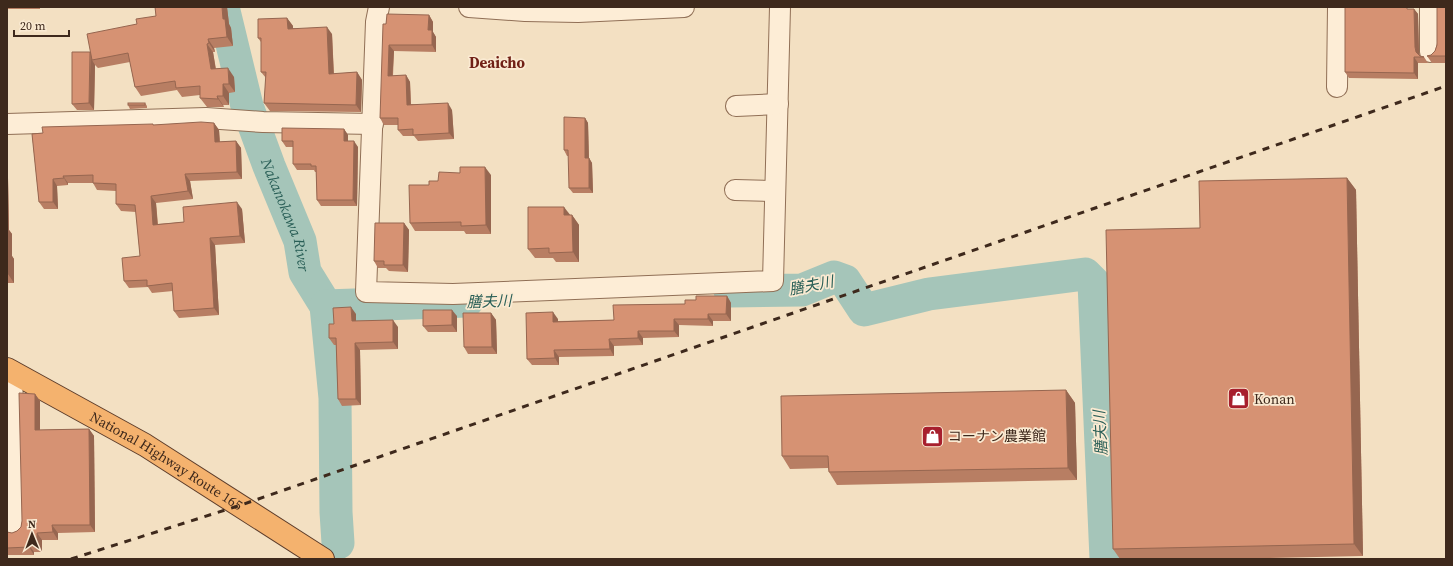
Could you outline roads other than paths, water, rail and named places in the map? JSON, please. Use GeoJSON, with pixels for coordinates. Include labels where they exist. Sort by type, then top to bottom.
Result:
{"type":"FeatureCollection","features":[{"type":"Feature","properties":{"kind":"highway","name":"National Highway Route 165"},"geometry":{"type":"LineString","coordinates":[[10,370],[145,445],[323,559]]}},
{"type":"Feature","properties":{"kind":"street"},"geometry":{"type":"LineString","coordinates":[[379,7],[376,22],[366,292],[454,294],[773,281],[780,7]]}},
{"type":"Feature","properties":{"kind":"street"},"geometry":{"type":"LineString","coordinates":[[469,7],[525,11],[578,12],[684,7]]}},
{"type":"Feature","properties":{"kind":"street"},"geometry":{"type":"LineString","coordinates":[[1337,87],[1338,7]]}},
{"type":"Feature","properties":{"kind":"street"},"geometry":{"type":"LineString","coordinates":[[1430,7],[1430,52]]}},
{"type":"Feature","properties":{"kind":"street"},"geometry":{"type":"LineString","coordinates":[[736,106],[778,104]]}},
{"type":"Feature","properties":{"kind":"street"},"geometry":{"type":"LineString","coordinates":[[7,124],[206,118],[263,122],[373,124]]}},
{"type":"Feature","properties":{"kind":"street"},"geometry":{"type":"LineString","coordinates":[[735,190],[775,191]]}},
{"type":"Feature","properties":{"kind":"street"},"geometry":{"type":"LineString","coordinates":[[10,370],[16,529]]}},
{"type":"Feature","properties":{"kind":"waterway","name":"Nakanokawa River"},"geometry":{"type":"LineString","coordinates":[[223,7],[247,106],[269,166],[300,241],[305,272],[326,306],[335,398],[336,512],[338,543]]}},
{"type":"Feature","properties":{"kind":"waterway","name":"膳夫川"},"geometry":{"type":"LineString","coordinates":[[730,291],[802,290],[834,277],[845,281],[864,310],[929,294],[1085,274],[1094,283],[1106,559]]}},
{"type":"Feature","properties":{"kind":"waterway","name":"膳夫川"},"geometry":{"type":"LineString","coordinates":[[326,306],[467,301]]}},
{"type":"Feature","properties":{"kind":"railway"},"geometry":{"type":"LineString","coordinates":[[71,559],[241,505],[1446,86]]}},
{"type":"Feature","properties":{"kind":"place","name":"Konan"},"geometry":{"type":"Point","coordinates":[1239,399]}},
{"type":"Feature","properties":{"kind":"place","name":"コーナン農業館"},"geometry":{"type":"Point","coordinates":[933,436]}},
{"type":"Feature","properties":{"kind":"district","name":"Deaicho"},"geometry":{"type":"Point","coordinates":[497,62]}}]}
